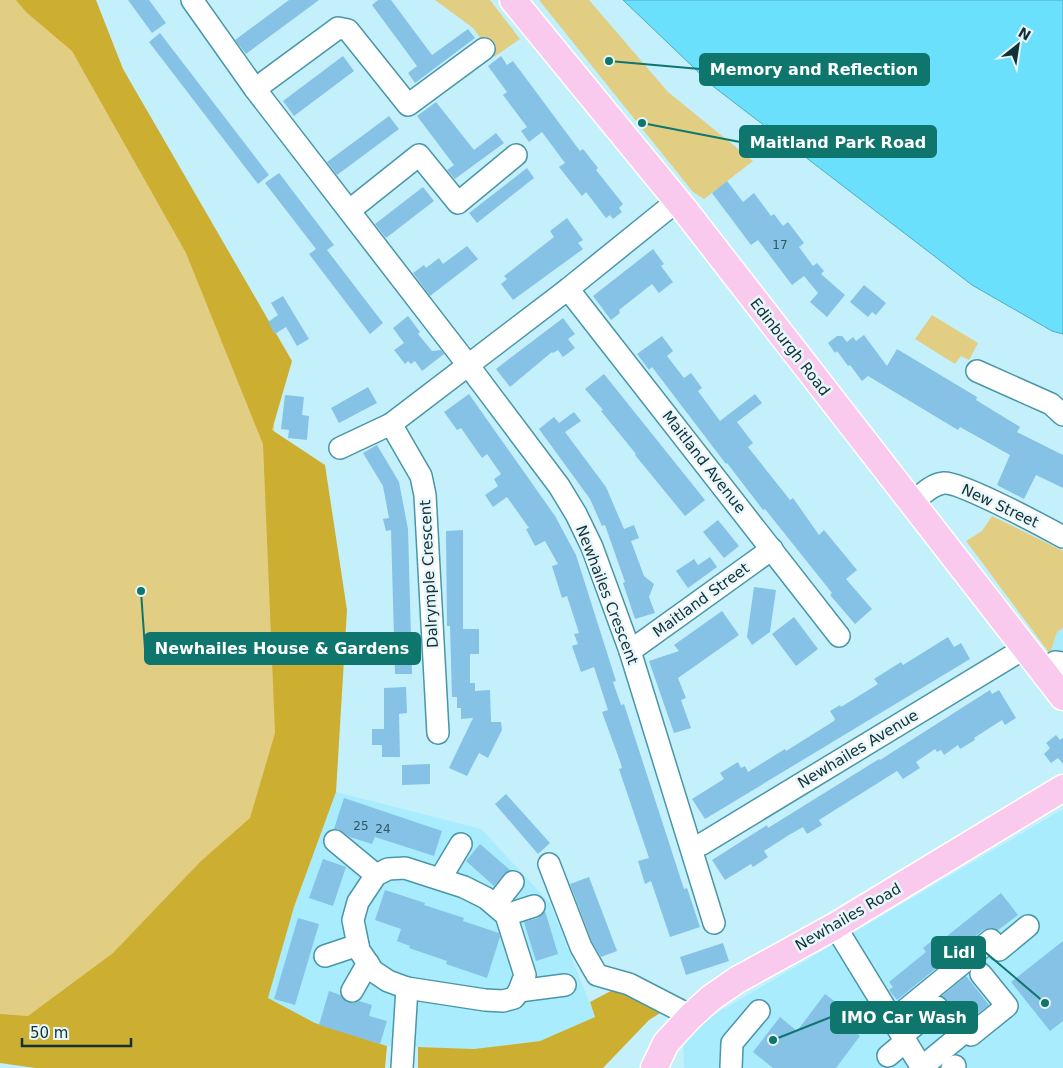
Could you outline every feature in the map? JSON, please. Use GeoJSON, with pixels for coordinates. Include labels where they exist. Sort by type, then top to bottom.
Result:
{"type":"FeatureCollection","features":[{"type":"Feature","properties":{"kind":"main road","name":"Edinburgh Road"},"geometry":{"type":"LineString","coordinates":[[513,0],[677,201],[1025,648],[1053,667],[1063,698]]}},
{"type":"Feature","properties":{"kind":"main road","name":"Newhailes Road"},"geometry":{"type":"LineString","coordinates":[[654,1068],[666,1043],[691,1016],[711,998],[737,980],[835,926],[1063,788]]}},
{"type":"Feature","properties":{"kind":"street","name":"Newhailes Crescent"},"geometry":{"type":"LineString","coordinates":[[192,0],[255,89],[468,364],[558,486],[576,514],[592,547],[630,651],[714,923]]}},
{"type":"Feature","properties":{"kind":"street"},"geometry":{"type":"LineString","coordinates":[[255,89],[338,28],[348,30],[408,105],[484,49]]}},
{"type":"Feature","properties":{"kind":"street"},"geometry":{"type":"LineString","coordinates":[[350,210],[419,155],[458,203],[516,155]]}},
{"type":"Feature","properties":{"kind":"street"},"geometry":{"type":"LineString","coordinates":[[340,448],[391,424],[568,289],[677,201]]}},
{"type":"Feature","properties":{"kind":"street","name":"Maitland Avenue"},"geometry":{"type":"LineString","coordinates":[[568,289],[839,636]]}},
{"type":"Feature","properties":{"kind":"street"},"geometry":{"type":"LineString","coordinates":[[977,371],[1059,409]]}},
{"type":"Feature","properties":{"kind":"street","name":"Dalrymple Crescent"},"geometry":{"type":"LineString","coordinates":[[391,424],[420,476],[425,496],[437,733]]}},
{"type":"Feature","properties":{"kind":"street","name":"New Street"},"geometry":{"type":"LineString","coordinates":[[912,503],[935,485],[949,483],[1063,537]]}},
{"type":"Feature","properties":{"kind":"street","name":"Maitland Street"},"geometry":{"type":"LineString","coordinates":[[630,651],[772,549]]}},
{"type":"Feature","properties":{"kind":"street","name":"Newhailes Avenue"},"geometry":{"type":"LineString","coordinates":[[691,847],[702,844],[1025,648]]}},
{"type":"Feature","properties":{"kind":"street"},"geometry":{"type":"LineString","coordinates":[[335,840],[376,875]]}},
{"type":"Feature","properties":{"kind":"street"},"geometry":{"type":"LineString","coordinates":[[440,879],[461,844]]}},
{"type":"Feature","properties":{"kind":"street"},"geometry":{"type":"LineString","coordinates":[[549,864],[581,947],[596,975],[629,984],[691,1016]]}},
{"type":"Feature","properties":{"kind":"street"},"geometry":{"type":"LineString","coordinates":[[405,868],[440,879],[464,887],[486,898],[500,910],[525,975],[514,998],[503,1001],[484,1000],[407,988],[388,981],[373,971],[363,954],[353,920],[358,902],[376,875],[388,869],[405,868]]}},
{"type":"Feature","properties":{"kind":"street"},"geometry":{"type":"LineString","coordinates":[[500,910],[513,882]]}},
{"type":"Feature","properties":{"kind":"street"},"geometry":{"type":"LineString","coordinates":[[500,910],[534,906]]}},
{"type":"Feature","properties":{"kind":"street"},"geometry":{"type":"LineString","coordinates":[[835,926],[922,1068],[967,1030],[971,1035],[1007,1006],[980,974]]}},
{"type":"Feature","properties":{"kind":"street"},"geometry":{"type":"LineString","coordinates":[[888,1056],[900,1032],[991,940],[999,950],[1028,926]]}},
{"type":"Feature","properties":{"kind":"street"},"geometry":{"type":"LineString","coordinates":[[325,956],[363,954]]}},
{"type":"Feature","properties":{"kind":"street"},"geometry":{"type":"LineString","coordinates":[[352,991],[363,954]]}},
{"type":"Feature","properties":{"kind":"street"},"geometry":{"type":"LineString","coordinates":[[519,991],[565,985]]}},
{"type":"Feature","properties":{"kind":"street"},"geometry":{"type":"LineString","coordinates":[[402,1068],[407,988]]}},
{"type":"Feature","properties":{"kind":"street"},"geometry":{"type":"LineString","coordinates":[[900,1032],[937,1008]]}},
{"type":"Feature","properties":{"kind":"street"},"geometry":{"type":"LineString","coordinates":[[731,1068],[732,1043],[759,1011]]}},
{"type":"Feature","properties":{"kind":"shaded area"},"geometry":{"type":"Polygon","coordinates":[[[0,0],[91,0],[272,387],[291,795],[65,1068],[0,1060],[0,0]]]}},
{"type":"Feature","properties":{"kind":"shaded area"},"geometry":{"type":"Polygon","coordinates":[[[16,0],[96,0],[123,69],[292,361],[272,430],[325,465],[347,610],[336,792],[294,907],[268,998],[315,1023],[387,1046],[385,1068],[35,1068],[0,1063],[0,1014],[28,1016],[113,953],[201,861],[250,818],[275,733],[263,444],[186,253],[72,51],[26,12],[16,0]]]}},
{"type":"Feature","properties":{"kind":"shaded area"},"geometry":{"type":"Polygon","coordinates":[[[435,0],[490,0],[520,39],[494,57],[473,28],[435,0]]]}},
{"type":"Feature","properties":{"kind":"shaded area"},"geometry":{"type":"Polygon","coordinates":[[[539,0],[589,0],[668,92],[753,161],[704,199],[693,192],[539,0]]]}},
{"type":"Feature","properties":{"kind":"shaded area"},"geometry":{"type":"Polygon","coordinates":[[[623,0],[1063,0],[1063,334],[1052,331],[972,285],[714,87],[623,0]]]}},
{"type":"Feature","properties":{"kind":"shaded area"},"geometry":{"type":"Polygon","coordinates":[[[932,315],[978,343],[969,360],[961,356],[955,364],[915,339],[932,315]]]}},
{"type":"Feature","properties":{"kind":"shaded area"},"geometry":{"type":"Polygon","coordinates":[[[992,516],[1063,551],[1063,628],[1057,632],[1050,654],[966,541],[982,531],[992,516]]]}},
{"type":"Feature","properties":{"kind":"shaded area"},"geometry":{"type":"Polygon","coordinates":[[[1063,628],[1063,674],[1050,654],[1057,632],[1063,628]]]}},
{"type":"Feature","properties":{"kind":"shaded area"},"geometry":{"type":"Polygon","coordinates":[[[336,792],[481,829],[550,903],[595,1017],[540,1041],[474,1049],[387,1046],[315,1023],[268,998],[294,907],[336,792]]]}},
{"type":"Feature","properties":{"kind":"shaded area"},"geometry":{"type":"Polygon","coordinates":[[[1063,809],[1063,1068],[684,1068],[683,1033],[1063,809]]]}},
{"type":"Feature","properties":{"kind":"shaded area"},"geometry":{"type":"Polygon","coordinates":[[[622,985],[668,1008],[649,1020],[603,1068],[418,1068],[418,1047],[474,1049],[540,1041],[595,1017],[590,1002],[622,985]]]}},
{"type":"Feature","properties":{"kind":"building"},"geometry":{"type":"Polygon","coordinates":[[[128,0],[149,0],[166,23],[152,33],[128,0]]]}},
{"type":"Feature","properties":{"kind":"building"},"geometry":{"type":"Polygon","coordinates":[[[289,0],[319,0],[246,54],[235,40],[289,0]]]}},
{"type":"Feature","properties":{"kind":"building"},"geometry":{"type":"Polygon","coordinates":[[[378,0],[391,0],[432,55],[468,29],[475,38],[415,83],[408,73],[417,66],[372,5],[378,0]]]}},
{"type":"Feature","properties":{"kind":"building"},"geometry":{"type":"Polygon","coordinates":[[[160,33],[269,175],[258,184],[149,42],[160,33]]]}},
{"type":"Feature","properties":{"kind":"building"},"geometry":{"type":"Polygon","coordinates":[[[343,56],[354,71],[294,116],[283,101],[343,56]]]}},
{"type":"Feature","properties":{"kind":"building"},"geometry":{"type":"Polygon","coordinates":[[[501,56],[507,65],[513,61],[580,151],[583,149],[598,168],[596,170],[623,204],[619,208],[622,212],[613,219],[610,215],[606,218],[586,192],[582,196],[559,167],[565,163],[542,132],[529,142],[521,131],[527,127],[503,95],[507,92],[488,66],[501,56]]]}},
{"type":"Feature","properties":{"kind":"building"},"geometry":{"type":"Polygon","coordinates":[[[436,102],[474,150],[496,133],[504,143],[455,179],[447,170],[454,165],[417,116],[436,102]]]}},
{"type":"Feature","properties":{"kind":"building"},"geometry":{"type":"Polygon","coordinates":[[[389,116],[399,129],[337,175],[327,162],[389,116]]]}},
{"type":"Feature","properties":{"kind":"building"},"geometry":{"type":"Polygon","coordinates":[[[527,168],[534,178],[477,223],[469,213],[527,168]]]}},
{"type":"Feature","properties":{"kind":"building"},"geometry":{"type":"Polygon","coordinates":[[[279,173],[334,245],[327,250],[383,323],[370,334],[309,254],[316,249],[265,183],[279,173]]]}},
{"type":"Feature","properties":{"kind":"building"},"geometry":{"type":"Polygon","coordinates":[[[727,181],[743,202],[754,193],[771,216],[774,214],[783,226],[788,222],[804,243],[799,247],[813,266],[817,263],[824,271],[821,274],[845,295],[827,317],[810,302],[818,293],[804,276],[792,285],[758,240],[751,245],[712,193],[727,181]]]}},
{"type":"Feature","properties":{"kind":"building"},"geometry":{"type":"Polygon","coordinates":[[[423,187],[434,201],[386,238],[375,224],[423,187]]]}},
{"type":"Feature","properties":{"kind":"building"},"geometry":{"type":"Polygon","coordinates":[[[567,218],[583,240],[578,243],[583,249],[513,300],[501,284],[507,279],[504,276],[554,237],[550,231],[567,218]]]}},
{"type":"Feature","properties":{"kind":"building"},"geometry":{"type":"Polygon","coordinates":[[[467,246],[478,259],[430,296],[413,273],[424,265],[426,268],[439,258],[443,264],[467,246]]]}},
{"type":"Feature","properties":{"kind":"building"},"geometry":{"type":"Polygon","coordinates":[[[653,249],[664,264],[661,266],[673,282],[659,293],[652,284],[619,310],[620,313],[611,320],[593,296],[653,249]]]}},
{"type":"Feature","properties":{"kind":"building"},"geometry":{"type":"Polygon","coordinates":[[[864,285],[886,303],[876,315],[872,312],[868,317],[850,302],[864,285]]]}},
{"type":"Feature","properties":{"kind":"building"},"geometry":{"type":"Polygon","coordinates":[[[283,296],[309,339],[297,346],[286,327],[275,334],[268,322],[278,315],[271,303],[283,296]]]}},
{"type":"Feature","properties":{"kind":"building"},"geometry":{"type":"Polygon","coordinates":[[[408,316],[420,332],[418,334],[432,351],[441,350],[444,354],[422,371],[415,361],[411,364],[408,361],[405,364],[394,350],[404,343],[393,328],[408,316]]]}},
{"type":"Feature","properties":{"kind":"building"},"geometry":{"type":"Polygon","coordinates":[[[563,318],[575,334],[568,339],[575,348],[563,357],[558,350],[552,352],[510,387],[496,369],[563,318]]]}},
{"type":"Feature","properties":{"kind":"building"},"geometry":{"type":"Polygon","coordinates":[[[864,335],[887,366],[897,349],[977,397],[976,400],[1020,427],[1017,432],[1063,455],[1063,488],[1036,475],[1024,499],[997,485],[1010,455],[960,427],[958,430],[868,376],[862,381],[850,365],[848,366],[837,351],[835,353],[828,343],[837,336],[842,336],[847,342],[853,337],[856,341],[864,335]]]}},
{"type":"Feature","properties":{"kind":"building"},"geometry":{"type":"Polygon","coordinates":[[[662,336],[673,351],[667,356],[684,378],[691,373],[702,388],[698,391],[720,421],[755,394],[762,403],[737,422],[753,443],[748,447],[790,500],[793,498],[819,535],[824,530],[857,570],[846,579],[872,609],[855,624],[830,595],[832,593],[765,509],[763,510],[726,464],[652,367],[649,370],[637,354],[662,336]]]}},
{"type":"Feature","properties":{"kind":"building"},"geometry":{"type":"Polygon","coordinates":[[[604,374],[705,500],[685,516],[635,455],[601,411],[603,410],[585,389],[604,374]]]}},
{"type":"Feature","properties":{"kind":"building"},"geometry":{"type":"Polygon","coordinates":[[[368,387],[377,403],[339,423],[331,408],[368,387]]]}},
{"type":"Feature","properties":{"kind":"building"},"geometry":{"type":"Polygon","coordinates":[[[469,394],[555,516],[576,555],[616,681],[613,682],[621,705],[624,704],[684,889],[687,888],[700,927],[670,937],[651,881],[645,884],[638,861],[649,858],[619,769],[622,768],[621,764],[602,712],[608,710],[594,667],[581,672],[572,646],[578,644],[574,634],[579,633],[567,596],[562,598],[552,566],[558,564],[545,541],[535,546],[526,529],[529,528],[507,497],[493,507],[485,495],[498,486],[494,479],[501,474],[487,454],[482,458],[461,428],[457,430],[444,412],[469,394]]]}},
{"type":"Feature","properties":{"kind":"building"},"geometry":{"type":"Polygon","coordinates":[[[285,395],[304,397],[302,415],[309,416],[307,440],[288,438],[289,430],[281,429],[285,395]]]}},
{"type":"Feature","properties":{"kind":"building"},"geometry":{"type":"Polygon","coordinates":[[[574,412],[581,421],[565,432],[606,487],[624,529],[634,525],[639,538],[631,541],[644,576],[654,584],[649,597],[655,613],[635,619],[623,583],[625,582],[605,525],[602,526],[590,499],[539,429],[554,417],[559,423],[574,412]]]}},
{"type":"Feature","properties":{"kind":"building"},"geometry":{"type":"Polygon","coordinates":[[[377,445],[399,482],[408,529],[412,674],[395,674],[391,530],[386,531],[383,519],[389,518],[383,486],[363,453],[377,445]]]}},
{"type":"Feature","properties":{"kind":"building"},"geometry":{"type":"Polygon","coordinates":[[[718,520],[739,546],[724,558],[703,532],[718,520]]]}},
{"type":"Feature","properties":{"kind":"building"},"geometry":{"type":"Polygon","coordinates":[[[463,530],[463,629],[479,629],[479,654],[470,654],[470,683],[475,683],[475,691],[490,690],[491,722],[501,722],[502,730],[488,758],[479,753],[467,776],[449,768],[473,718],[461,719],[461,708],[457,708],[457,697],[452,697],[450,626],[447,626],[446,531],[463,530]]]}},
{"type":"Feature","properties":{"kind":"building"},"geometry":{"type":"Polygon","coordinates":[[[710,557],[717,567],[688,588],[676,571],[694,559],[698,565],[710,557]]]}},
{"type":"Feature","properties":{"kind":"building"},"geometry":{"type":"Polygon","coordinates":[[[754,587],[776,590],[770,632],[752,645],[747,637],[754,587]]]}},
{"type":"Feature","properties":{"kind":"building"},"geometry":{"type":"Polygon","coordinates":[[[722,611],[739,635],[678,678],[686,698],[681,700],[691,728],[674,733],[649,661],[679,651],[674,645],[722,611]]]}},
{"type":"Feature","properties":{"kind":"building"},"geometry":{"type":"Polygon","coordinates":[[[794,617],[818,649],[796,666],[772,634],[794,617]]]}},
{"type":"Feature","properties":{"kind":"building"},"geometry":{"type":"Polygon","coordinates":[[[948,637],[954,647],[961,643],[970,659],[705,819],[692,799],[724,779],[720,773],[738,762],[741,768],[745,766],[748,772],[785,749],[786,751],[834,721],[835,719],[830,711],[840,705],[841,707],[878,684],[874,679],[901,662],[903,665],[948,637]]]}},
{"type":"Feature","properties":{"kind":"building"},"geometry":{"type":"Polygon","coordinates":[[[406,687],[407,713],[399,714],[400,757],[382,757],[382,745],[372,745],[372,729],[384,729],[384,688],[406,687]]]}},
{"type":"Feature","properties":{"kind":"building"},"geometry":{"type":"Polygon","coordinates":[[[990,690],[992,694],[999,690],[1016,718],[1005,725],[1002,720],[960,749],[958,745],[944,755],[941,750],[937,752],[935,749],[916,762],[920,768],[903,779],[897,771],[819,820],[822,825],[807,834],[803,827],[764,851],[768,857],[753,867],[751,864],[725,880],[712,860],[767,825],[768,828],[880,760],[990,690]]]}},
{"type":"Feature","properties":{"kind":"building"},"geometry":{"type":"Polygon","coordinates":[[[1056,735],[1060,740],[1063,738],[1063,764],[1058,758],[1051,763],[1044,754],[1050,748],[1046,743],[1056,735]]]}},
{"type":"Feature","properties":{"kind":"building"},"geometry":{"type":"Polygon","coordinates":[[[430,764],[430,784],[402,785],[402,765],[430,764]]]}},
{"type":"Feature","properties":{"kind":"building"},"geometry":{"type":"Polygon","coordinates":[[[506,794],[550,843],[538,854],[495,804],[506,794]]]}},
{"type":"Feature","properties":{"kind":"building"},"geometry":{"type":"Polygon","coordinates":[[[344,798],[442,831],[434,856],[375,837],[372,844],[350,837],[338,829],[334,829],[344,798]]]}},
{"type":"Feature","properties":{"kind":"building"},"geometry":{"type":"Polygon","coordinates":[[[480,844],[510,870],[494,886],[466,861],[480,844]]]}},
{"type":"Feature","properties":{"kind":"building"},"geometry":{"type":"Polygon","coordinates":[[[323,859],[346,867],[333,906],[309,898],[323,859]]]}},
{"type":"Feature","properties":{"kind":"building"},"geometry":{"type":"Polygon","coordinates":[[[589,877],[617,951],[601,957],[592,942],[570,884],[589,877]]]}},
{"type":"Feature","properties":{"kind":"building"},"geometry":{"type":"Polygon","coordinates":[[[385,890],[425,903],[424,905],[464,918],[463,921],[499,933],[500,937],[487,978],[446,964],[447,961],[409,948],[410,946],[397,941],[401,929],[375,920],[385,890]]]}},
{"type":"Feature","properties":{"kind":"building"},"geometry":{"type":"Polygon","coordinates":[[[1001,893],[1018,915],[998,930],[990,928],[983,930],[897,1000],[889,990],[893,987],[889,982],[926,952],[923,948],[933,940],[937,944],[1001,893]]]}},
{"type":"Feature","properties":{"kind":"building"},"geometry":{"type":"Polygon","coordinates":[[[545,911],[558,954],[536,961],[524,922],[538,918],[545,911]]]}},
{"type":"Feature","properties":{"kind":"building"},"geometry":{"type":"Polygon","coordinates":[[[298,918],[319,924],[295,1005],[274,999],[298,918]]]}},
{"type":"Feature","properties":{"kind":"building"},"geometry":{"type":"Polygon","coordinates":[[[1063,941],[1063,1021],[1050,1031],[1011,982],[1063,941]]]}},
{"type":"Feature","properties":{"kind":"building"},"geometry":{"type":"Polygon","coordinates":[[[723,943],[729,961],[686,975],[680,957],[723,943]]]}},
{"type":"Feature","properties":{"kind":"building"},"geometry":{"type":"Polygon","coordinates":[[[966,976],[989,1005],[972,1018],[969,1018],[957,1003],[952,1006],[942,996],[966,976]]]}},
{"type":"Feature","properties":{"kind":"building"},"geometry":{"type":"Polygon","coordinates":[[[329,991],[340,995],[346,1002],[353,1003],[359,1001],[372,1005],[369,1016],[387,1021],[380,1044],[319,1025],[329,991]]]}},
{"type":"Feature","properties":{"kind":"building"},"geometry":{"type":"Polygon","coordinates":[[[825,994],[850,1013],[842,1023],[860,1036],[836,1068],[773,1068],[753,1052],[780,1017],[797,1031],[825,994]]]}},
{"type":"Feature","properties":{"kind":"waterway"},"geometry":{"type":"LineString","coordinates":[[742,153],[767,127]]}},
{"type":"Feature","properties":{"kind":"place","name":"Memory and Reflection"},"geometry":{"type":"Point","coordinates":[609,61]}},
{"type":"Feature","properties":{"kind":"place","name":"Maitland Park Road"},"geometry":{"type":"Point","coordinates":[642,123]}},
{"type":"Feature","properties":{"kind":"place","name":"Newhailes House & Gardens"},"geometry":{"type":"Point","coordinates":[141,591]}},
{"type":"Feature","properties":{"kind":"place","name":"Lidl"},"geometry":{"type":"Point","coordinates":[1045,1003]}},
{"type":"Feature","properties":{"kind":"place","name":"IMO Car Wash"},"geometry":{"type":"Point","coordinates":[773,1040]}}]}
